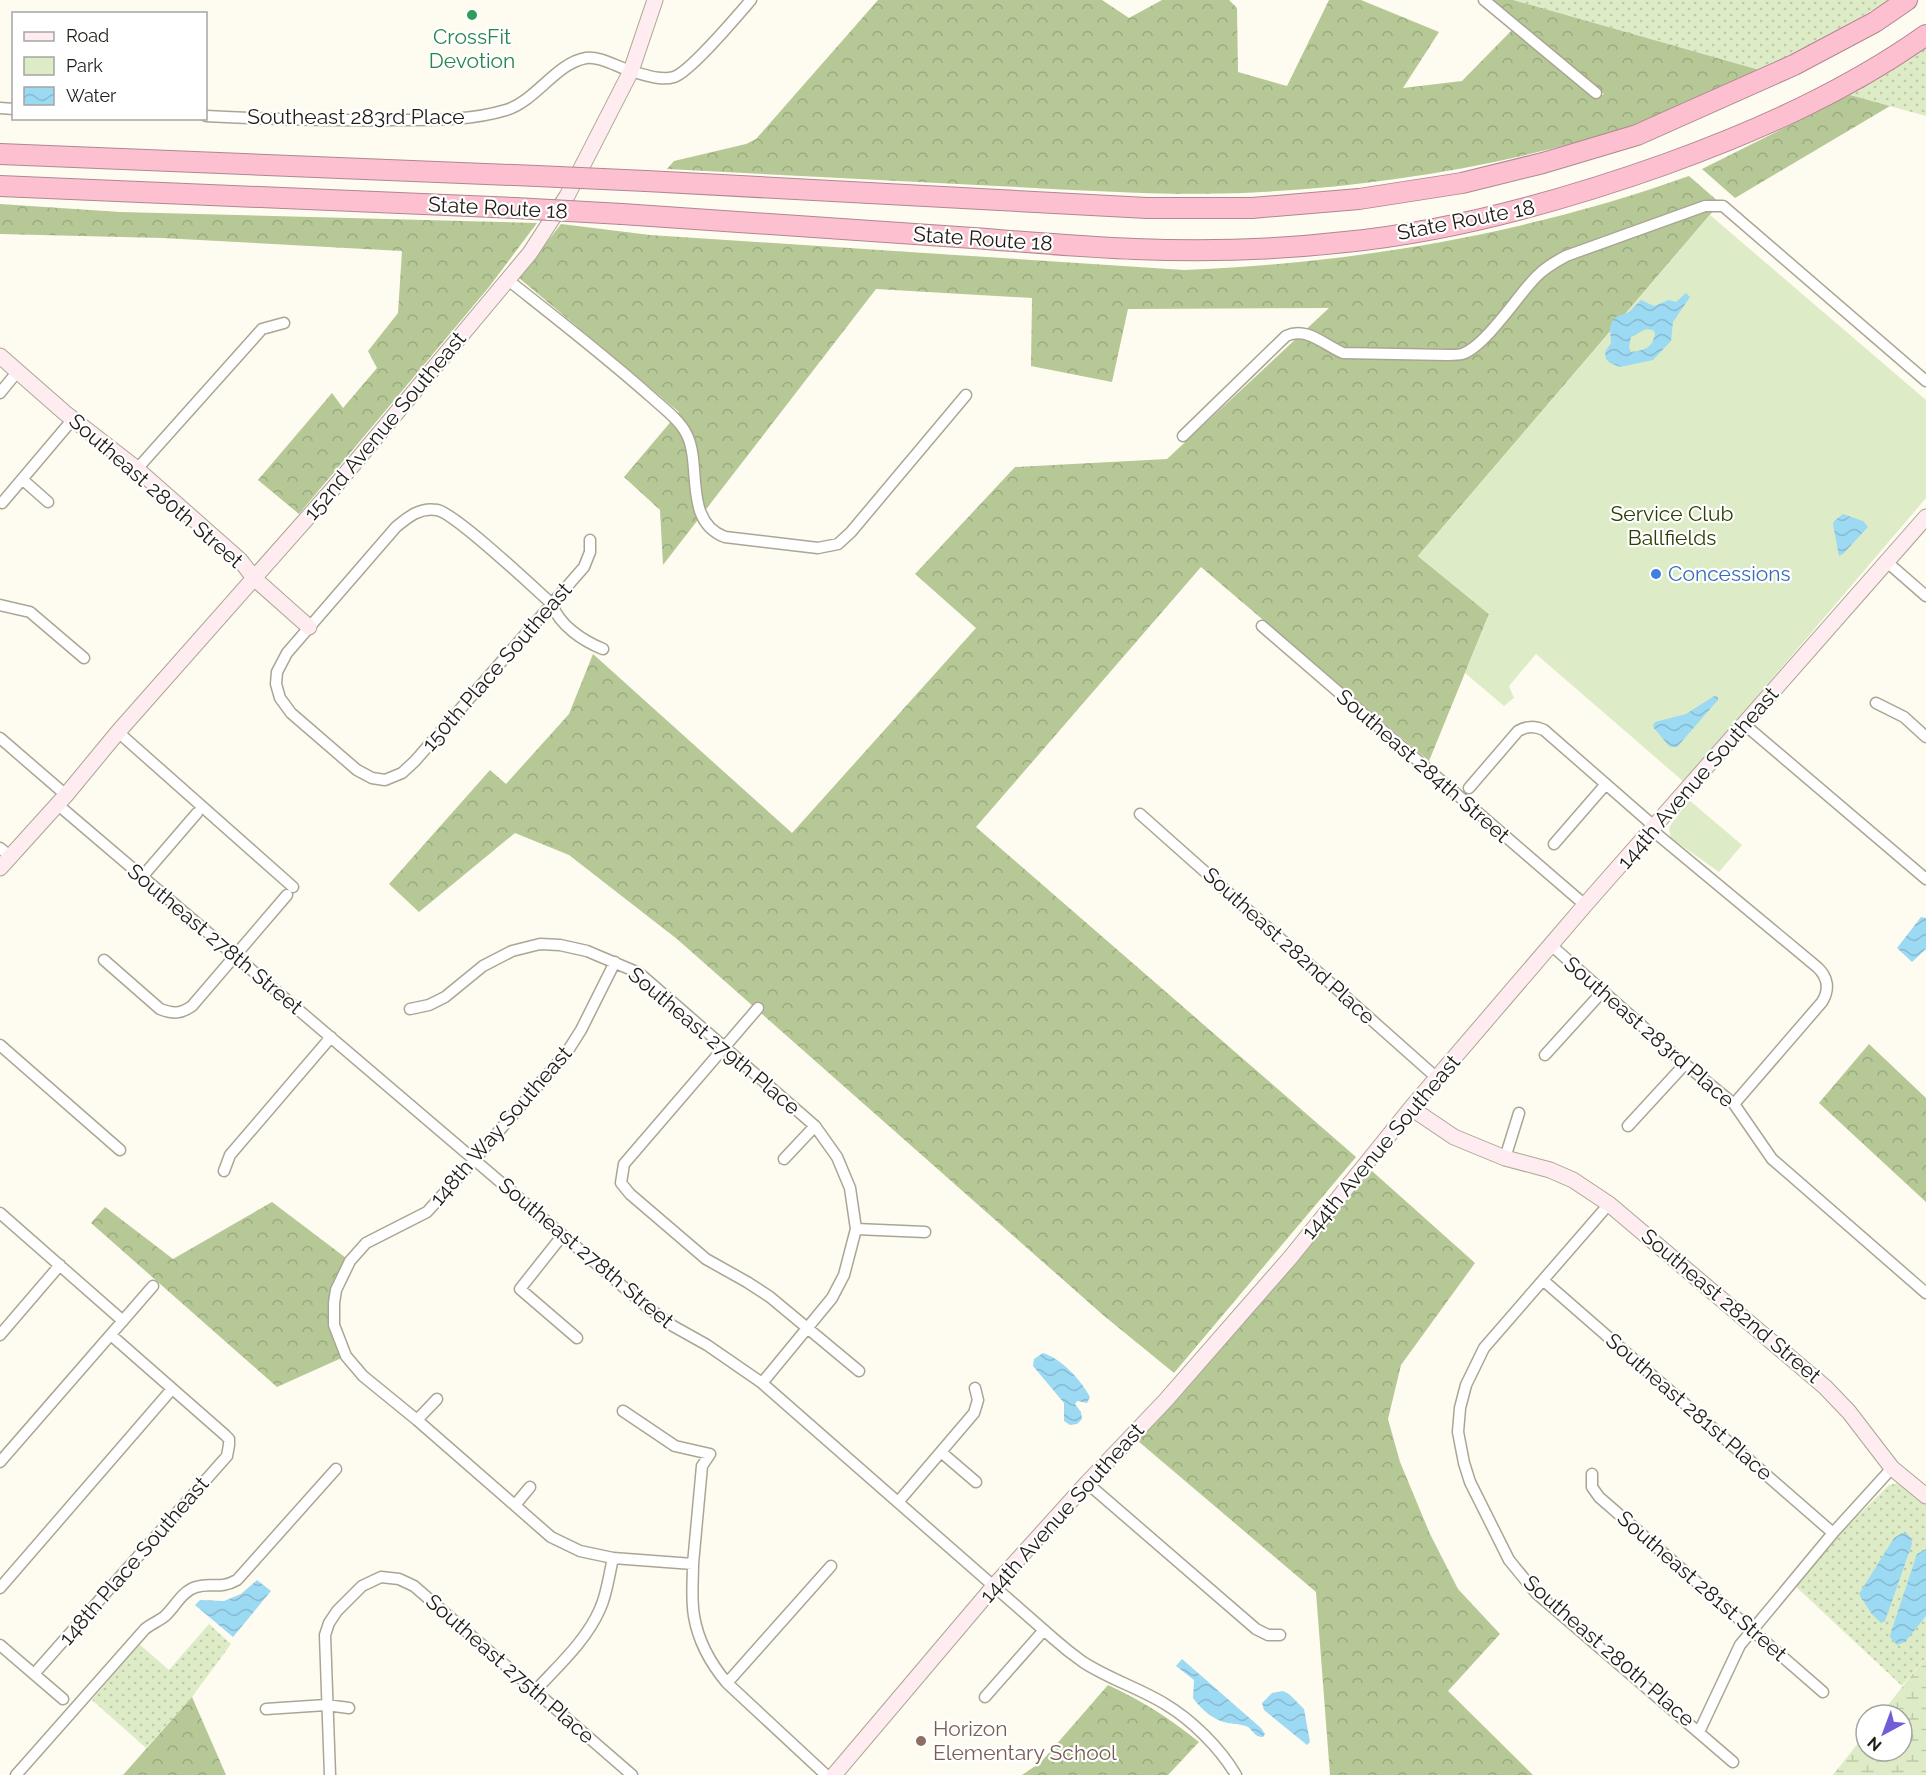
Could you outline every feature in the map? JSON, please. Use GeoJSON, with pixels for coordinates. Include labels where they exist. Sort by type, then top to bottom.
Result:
{"type":"FeatureCollection","features":[{"type":"Feature","properties":{"kind":"highway","name":"State Route 18"},"geometry":{"type":"LineString","coordinates":[[0,154],[646,181],[1147,208],[1252,208],[1359,199],[1462,183],[1543,163],[1637,135],[1794,65],[1875,22],[1907,0]]}},
{"type":"Feature","properties":{"kind":"highway","name":"State Route 18"},"geometry":{"type":"LineString","coordinates":[[0,186],[622,214],[1136,250],[1247,250],[1347,242],[1443,227],[1531,208],[1644,172],[1720,144],[1812,103],[1901,53],[1926,35]]}},
{"type":"Feature","properties":{"kind":"street","name":"152nd Avenue Southeast"},"geometry":{"type":"LineString","coordinates":[[3,857],[62,800],[118,732],[332,490],[508,280],[546,231],[567,196],[631,71],[655,0]]}},
{"type":"Feature","properties":{"kind":"street"},"geometry":{"type":"LineString","coordinates":[[631,71],[661,78],[680,75],[751,0]]}},
{"type":"Feature","properties":{"kind":"street"},"geometry":{"type":"LineString","coordinates":[[1484,0],[1596,93]]}},
{"type":"Feature","properties":{"kind":"street","name":"Southeast 283rd Place"},"geometry":{"type":"LineString","coordinates":[[207,116],[321,121],[443,120],[488,114],[513,107],[566,68],[586,58],[596,59],[631,71]]}},
{"type":"Feature","properties":{"kind":"street"},"geometry":{"type":"LineString","coordinates":[[1183,436],[1286,336],[1294,332],[1305,332],[1343,353],[1463,354],[1476,345],[1536,276],[1550,264],[1566,256],[1706,206],[1723,206],[1926,381]]}},
{"type":"Feature","properties":{"kind":"street"},"geometry":{"type":"LineString","coordinates":[[508,280],[620,369],[687,434],[692,452],[696,498],[703,516],[718,534],[725,537],[818,548],[838,544],[851,532],[966,395]]}},
{"type":"Feature","properties":{"kind":"street"},"geometry":{"type":"LineString","coordinates":[[137,469],[261,329],[284,323]]}},
{"type":"Feature","properties":{"kind":"street","name":"Southeast 280th Street"},"geometry":{"type":"LineString","coordinates":[[0,356],[73,419],[137,469],[240,560],[254,578],[309,627]]}},
{"type":"Feature","properties":{"kind":"street"},"geometry":{"type":"LineString","coordinates":[[0,393],[18,371]]}},
{"type":"Feature","properties":{"kind":"street"},"geometry":{"type":"LineString","coordinates":[[2,503],[73,419]]}},
{"type":"Feature","properties":{"kind":"street"},"geometry":{"type":"LineString","coordinates":[[22,479],[48,502]]}},
{"type":"Feature","properties":{"kind":"street"},"geometry":{"type":"LineString","coordinates":[[309,627],[396,528],[412,514],[438,510],[461,524],[552,604],[556,615],[564,623],[590,644],[603,649]]}},
{"type":"Feature","properties":{"kind":"street","name":"144th Avenue Southeast"},"geometry":{"type":"LineString","coordinates":[[834,1775],[994,1586],[1166,1400],[1290,1258],[1411,1108],[1585,905],[1926,517]]}},
{"type":"Feature","properties":{"kind":"street","name":"150th Place Southeast"},"geometry":{"type":"LineString","coordinates":[[309,627],[287,653],[276,672],[276,684],[280,698],[291,713],[357,770],[372,778],[385,780],[402,772],[415,761],[552,604],[587,563],[590,540]]}},
{"type":"Feature","properties":{"kind":"street"},"geometry":{"type":"LineString","coordinates":[[1887,562],[1926,596]]}},
{"type":"Feature","properties":{"kind":"street"},"geometry":{"type":"LineString","coordinates":[[0,605],[30,612],[84,658]]}},
{"type":"Feature","properties":{"kind":"street","name":"Southeast 284th Street"},"geometry":{"type":"LineString","coordinates":[[1262,626],[1585,905]]}},
{"type":"Feature","properties":{"kind":"street"},"geometry":{"type":"LineString","coordinates":[[1876,703],[1904,717],[1926,737]]}},
{"type":"Feature","properties":{"kind":"street"},"geometry":{"type":"LineString","coordinates":[[1745,725],[1926,879]]}},
{"type":"Feature","properties":{"kind":"street"},"geometry":{"type":"LineString","coordinates":[[1469,788],[1518,731],[1529,727],[1544,730],[1653,828],[1821,970],[1826,979],[1827,988],[1822,1002],[1734,1104]]}},
{"type":"Feature","properties":{"kind":"street"},"geometry":{"type":"LineString","coordinates":[[104,960],[160,1009],[176,1013],[183,1012],[192,1006],[290,891],[118,732]]}},
{"type":"Feature","properties":{"kind":"street","name":"Southeast 278th Street"},"geometry":{"type":"LineString","coordinates":[[0,738],[142,877],[562,1236],[673,1326],[707,1345],[762,1383],[1082,1662],[1165,1704],[1188,1721],[1229,1763],[1236,1775]]}},
{"type":"Feature","properties":{"kind":"street"},"geometry":{"type":"LineString","coordinates":[[1554,844],[1606,784]]}},
{"type":"Feature","properties":{"kind":"street"},"geometry":{"type":"LineString","coordinates":[[142,877],[198,813]]}},
{"type":"Feature","properties":{"kind":"street","name":"Southeast 282nd Place"},"geometry":{"type":"LineString","coordinates":[[1140,814],[1437,1078]]}},
{"type":"Feature","properties":{"kind":"street","name":"Southeast 279th Place"},"geometry":{"type":"LineString","coordinates":[[410,1009],[429,1005],[445,997],[483,966],[502,956],[540,944],[578,949],[639,973],[814,1126],[837,1157],[850,1188],[856,1229]]}},
{"type":"Feature","properties":{"kind":"street","name":"Southeast 283rd Place"},"geometry":{"type":"LineString","coordinates":[[1552,946],[1685,1064],[1734,1104],[1772,1159],[1926,1293]]}},
{"type":"Feature","properties":{"kind":"street","name":"148th Way Southeast"},"geometry":{"type":"LineString","coordinates":[[417,1420],[363,1376],[346,1356],[334,1325],[334,1303],[340,1279],[350,1261],[366,1243],[427,1212],[474,1160],[567,1052],[581,1030],[615,962]]}},
{"type":"Feature","properties":{"kind":"street"},"geometry":{"type":"LineString","coordinates":[[1545,1055],[1603,991]]}},
{"type":"Feature","properties":{"kind":"street"},"geometry":{"type":"LineString","coordinates":[[758,1008],[624,1164],[621,1183],[630,1194],[706,1259],[755,1287],[808,1327],[859,1371]]}},
{"type":"Feature","properties":{"kind":"street"},"geometry":{"type":"LineString","coordinates":[[224,1171],[230,1155],[331,1037]]}},
{"type":"Feature","properties":{"kind":"street"},"geometry":{"type":"LineString","coordinates":[[0,1045],[120,1150]]}},
{"type":"Feature","properties":{"kind":"street"},"geometry":{"type":"LineString","coordinates":[[1628,1126],[1685,1064]]}},
{"type":"Feature","properties":{"kind":"street","name":"Southeast 282nd Street"},"geometry":{"type":"LineString","coordinates":[[1411,1108],[1454,1137],[1505,1158],[1550,1170],[1573,1180],[1610,1204],[1825,1387],[1850,1412],[1892,1468],[1926,1496]]}},
{"type":"Feature","properties":{"kind":"street"},"geometry":{"type":"LineString","coordinates":[[1505,1158],[1519,1113]]}},
{"type":"Feature","properties":{"kind":"street"},"geometry":{"type":"LineString","coordinates":[[784,1159],[814,1126]]}},
{"type":"Feature","properties":{"kind":"street","name":"Southeast 280th Place"},"geometry":{"type":"LineString","coordinates":[[1610,1204],[1484,1348],[1466,1385],[1460,1408],[1458,1432],[1464,1463],[1470,1482],[1509,1560],[1536,1593],[1733,1762]]}},
{"type":"Feature","properties":{"kind":"street"},"geometry":{"type":"LineString","coordinates":[[0,1213],[123,1321]]}},
{"type":"Feature","properties":{"kind":"street"},"geometry":{"type":"LineString","coordinates":[[762,1383],[832,1298],[840,1282],[856,1229],[925,1232]]}},
{"type":"Feature","properties":{"kind":"street"},"geometry":{"type":"LineString","coordinates":[[562,1236],[520,1289],[577,1338]]}},
{"type":"Feature","properties":{"kind":"street"},"geometry":{"type":"LineString","coordinates":[[0,1335],[60,1265]]}},
{"type":"Feature","properties":{"kind":"street","name":"Southeast 281st Place"},"geometry":{"type":"LineString","coordinates":[[1544,1281],[1833,1533]]}},
{"type":"Feature","properties":{"kind":"street"},"geometry":{"type":"LineString","coordinates":[[0,1462],[153,1286]]}},
{"type":"Feature","properties":{"kind":"street"},"geometry":{"type":"LineString","coordinates":[[0,1588],[172,1389],[111,1335]]}},
{"type":"Feature","properties":{"kind":"street"},"geometry":{"type":"LineString","coordinates":[[899,1501],[974,1413],[978,1400],[975,1388]]}},
{"type":"Feature","properties":{"kind":"street","name":"148th Place Southeast"},"geometry":{"type":"LineString","coordinates":[[34,1674],[227,1456],[229,1439],[172,1389]]}},
{"type":"Feature","properties":{"kind":"street"},"geometry":{"type":"LineString","coordinates":[[437,1399],[417,1420],[551,1537],[580,1551],[613,1558],[693,1564]]}},
{"type":"Feature","properties":{"kind":"street"},"geometry":{"type":"LineString","coordinates":[[623,1411],[675,1446],[711,1454],[702,1466],[693,1564],[693,1615],[705,1649],[715,1668],[727,1683],[826,1775]]}},
{"type":"Feature","properties":{"kind":"street"},"geometry":{"type":"LineString","coordinates":[[941,1452],[976,1482]]}},
{"type":"Feature","properties":{"kind":"street"},"geometry":{"type":"LineString","coordinates":[[1700,1732],[1740,1645],[1833,1533],[1892,1468]]}},
{"type":"Feature","properties":{"kind":"street"},"geometry":{"type":"LineString","coordinates":[[16,1775],[145,1629],[165,1616],[186,1592],[193,1588],[223,1586],[237,1580],[336,1469]]}},
{"type":"Feature","properties":{"kind":"street","name":"Southeast 281st Street"},"geometry":{"type":"LineString","coordinates":[[1592,1474],[1592,1487],[1599,1497],[1823,1692]]}},
{"type":"Feature","properties":{"kind":"street"},"geometry":{"type":"LineString","coordinates":[[1087,1483],[1256,1629],[1268,1635],[1280,1635]]}},
{"type":"Feature","properties":{"kind":"street"},"geometry":{"type":"LineString","coordinates":[[515,1505],[530,1487]]}},
{"type":"Feature","properties":{"kind":"street"},"geometry":{"type":"LineString","coordinates":[[536,1691],[594,1622],[601,1606],[613,1558]]}},
{"type":"Feature","properties":{"kind":"street"},"geometry":{"type":"LineString","coordinates":[[727,1683],[831,1566]]}},
{"type":"Feature","properties":{"kind":"street","name":"Southeast 275th Place"},"geometry":{"type":"LineString","coordinates":[[326,1705],[325,1635],[337,1611],[362,1586],[381,1577],[399,1579],[414,1586],[629,1774]]}},
{"type":"Feature","properties":{"kind":"street"},"geometry":{"type":"LineString","coordinates":[[985,1697],[1044,1630]]}},
{"type":"Feature","properties":{"kind":"street"},"geometry":{"type":"LineString","coordinates":[[0,1645],[63,1699]]}},
{"type":"Feature","properties":{"kind":"street"},"geometry":{"type":"LineString","coordinates":[[267,1709],[326,1705],[349,1708]]}},
{"type":"Feature","properties":{"kind":"street"},"geometry":{"type":"LineString","coordinates":[[326,1705],[330,1775]]}},
{"type":"Feature","properties":{"kind":"green space"},"geometry":{"type":"Polygon","coordinates":[[[878,0],[1102,0],[1129,18],[1162,0],[1229,0],[1237,8],[1238,72],[1287,86],[1329,0],[1361,0],[1439,32],[1403,88],[1462,81],[1512,30],[1594,99],[1604,94],[1490,0],[1513,0],[1763,71],[1680,108],[1582,141],[1438,172],[1341,186],[1243,193],[1182,194],[667,169],[674,161],[746,144],[756,139],[878,0]]]}},
{"type":"Feature","properties":{"kind":"green space"},"geometry":{"type":"Polygon","coordinates":[[[1513,0],[1891,0],[1763,71],[1513,0]]]}},
{"type":"Feature","properties":{"kind":"green space"},"geometry":{"type":"Polygon","coordinates":[[[1926,47],[1926,116],[1850,95],[1926,47]]]}},
{"type":"Feature","properties":{"kind":"green space"},"geometry":{"type":"Polygon","coordinates":[[[1850,95],[1890,106],[1735,198],[1702,169],[1850,95]]]}},
{"type":"Feature","properties":{"kind":"green space"},"geometry":{"type":"Polygon","coordinates":[[[1689,176],[1720,203],[1418,556],[1489,614],[1429,761],[1201,567],[976,827],[1356,1157],[1174,1373],[1103,1315],[677,939],[569,855],[515,833],[419,912],[389,884],[490,770],[506,784],[569,714],[593,654],[792,833],[976,628],[915,574],[1015,467],[1167,459],[1329,308],[1128,309],[1112,382],[1031,366],[1032,298],[876,289],[663,565],[660,510],[624,477],[679,412],[519,278],[561,224],[650,235],[1184,270],[1313,261],[1440,242],[1566,214],[1689,176]]]}},
{"type":"Feature","properties":{"kind":"green space"},"geometry":{"type":"Polygon","coordinates":[[[0,204],[120,212],[537,223],[489,287],[299,514],[258,480],[332,393],[343,408],[377,368],[368,351],[398,313],[402,251],[162,238],[0,234],[0,204]]]}},
{"type":"Feature","properties":{"kind":"green space","name":"Service Club Ballfields"},"geometry":{"type":"Polygon","coordinates":[[[1710,215],[1926,400],[1926,498],[1684,782],[1536,654],[1509,686],[1514,698],[1504,706],[1465,673],[1489,614],[1418,556],[1710,215]]]}},
{"type":"Feature","properties":{"kind":"green space"},"geometry":{"type":"Polygon","coordinates":[[[1689,800],[1742,845],[1719,872],[1671,838],[1670,826],[1689,800]]]}},
{"type":"Feature","properties":{"kind":"green space"},"geometry":{"type":"Polygon","coordinates":[[[1869,1044],[1926,1098],[1926,1202],[1819,1103],[1869,1044]]]}},
{"type":"Feature","properties":{"kind":"green space"},"geometry":{"type":"Polygon","coordinates":[[[1372,1171],[1475,1263],[1401,1365],[1388,1419],[1400,1462],[1430,1534],[1458,1589],[1500,1634],[1448,1691],[1533,1775],[1330,1775],[1316,1592],[1138,1441],[1372,1171]]]}},
{"type":"Feature","properties":{"kind":"green space"},"geometry":{"type":"Polygon","coordinates":[[[272,1202],[350,1261],[334,1303],[346,1356],[277,1387],[91,1223],[105,1207],[173,1259],[272,1202]]]}},
{"type":"Feature","properties":{"kind":"green space"},"geometry":{"type":"Polygon","coordinates":[[[1899,1483],[1926,1504],[1926,1657],[1902,1686],[1791,1582],[1889,1485],[1899,1483]]]}},
{"type":"Feature","properties":{"kind":"green space"},"geometry":{"type":"Polygon","coordinates":[[[209,1624],[231,1644],[192,1697],[146,1748],[92,1700],[139,1644],[169,1670],[209,1624]]]}},
{"type":"Feature","properties":{"kind":"green space"},"geometry":{"type":"Polygon","coordinates":[[[1926,1657],[1926,1775],[1833,1775],[1854,1748],[1854,1763],[1914,1763],[1914,1703],[1890,1703],[1926,1657]]]}},
{"type":"Feature","properties":{"kind":"green space"},"geometry":{"type":"Polygon","coordinates":[[[1108,1685],[1155,1710],[1199,1742],[1168,1775],[1022,1775],[1041,1762],[1108,1685]]]}},
{"type":"Feature","properties":{"kind":"green space"},"geometry":{"type":"Polygon","coordinates":[[[192,1697],[226,1775],[123,1775],[192,1697]]]}},
{"type":"Feature","properties":{"kind":"water"},"geometry":{"type":"Polygon","coordinates":[[[1686,293],[1690,297],[1673,322],[1671,341],[1653,360],[1620,367],[1606,359],[1605,352],[1611,343],[1610,327],[1613,319],[1629,312],[1641,300],[1654,306],[1669,300],[1676,302],[1686,293]],[[1646,329],[1631,337],[1629,348],[1631,352],[1650,345],[1655,333],[1653,330],[1646,329]]]}},
{"type":"Feature","properties":{"kind":"water"},"geometry":{"type":"Polygon","coordinates":[[[1843,514],[1863,521],[1868,527],[1839,556],[1833,524],[1843,514]]]}},
{"type":"Feature","properties":{"kind":"water"},"geometry":{"type":"Polygon","coordinates":[[[1714,696],[1718,697],[1718,700],[1677,747],[1668,745],[1654,728],[1655,722],[1686,714],[1714,696]]]}},
{"type":"Feature","properties":{"kind":"water"},"geometry":{"type":"Polygon","coordinates":[[[1921,917],[1926,918],[1926,949],[1912,962],[1897,948],[1921,917]]]}},
{"type":"Feature","properties":{"kind":"water"},"geometry":{"type":"Polygon","coordinates":[[[1043,1353],[1057,1360],[1070,1371],[1090,1397],[1087,1403],[1077,1401],[1075,1404],[1081,1412],[1082,1419],[1077,1424],[1070,1425],[1064,1421],[1064,1403],[1033,1366],[1034,1359],[1043,1353]]]}},
{"type":"Feature","properties":{"kind":"water"},"geometry":{"type":"Polygon","coordinates":[[[1902,1533],[1911,1538],[1912,1544],[1885,1621],[1881,1623],[1871,1613],[1859,1594],[1894,1538],[1902,1533]]]}},
{"type":"Feature","properties":{"kind":"water"},"geometry":{"type":"Polygon","coordinates":[[[1926,1549],[1926,1616],[1905,1642],[1897,1645],[1890,1637],[1891,1632],[1917,1554],[1926,1549]]]}},
{"type":"Feature","properties":{"kind":"water"},"geometry":{"type":"Polygon","coordinates":[[[257,1580],[271,1591],[233,1637],[195,1605],[200,1600],[224,1601],[241,1594],[257,1580]]]}},
{"type":"Feature","properties":{"kind":"water"},"geometry":{"type":"Polygon","coordinates":[[[1182,1659],[1261,1728],[1265,1734],[1263,1737],[1256,1735],[1246,1726],[1218,1720],[1204,1710],[1193,1698],[1194,1680],[1176,1666],[1182,1659]]]}},
{"type":"Feature","properties":{"kind":"water"},"geometry":{"type":"Polygon","coordinates":[[[1283,1691],[1304,1709],[1310,1742],[1307,1745],[1264,1710],[1262,1703],[1272,1693],[1283,1691]]]}},
{"type":"Feature","properties":{"kind":"place","name":"CrossFit Devotion"},"geometry":{"type":"Point","coordinates":[472,15]}},
{"type":"Feature","properties":{"kind":"place","name":"Concessions"},"geometry":{"type":"Point","coordinates":[1656,574]}},
{"type":"Feature","properties":{"kind":"place","name":"Horizon Elementary School"},"geometry":{"type":"Point","coordinates":[921,1741]}}]}
